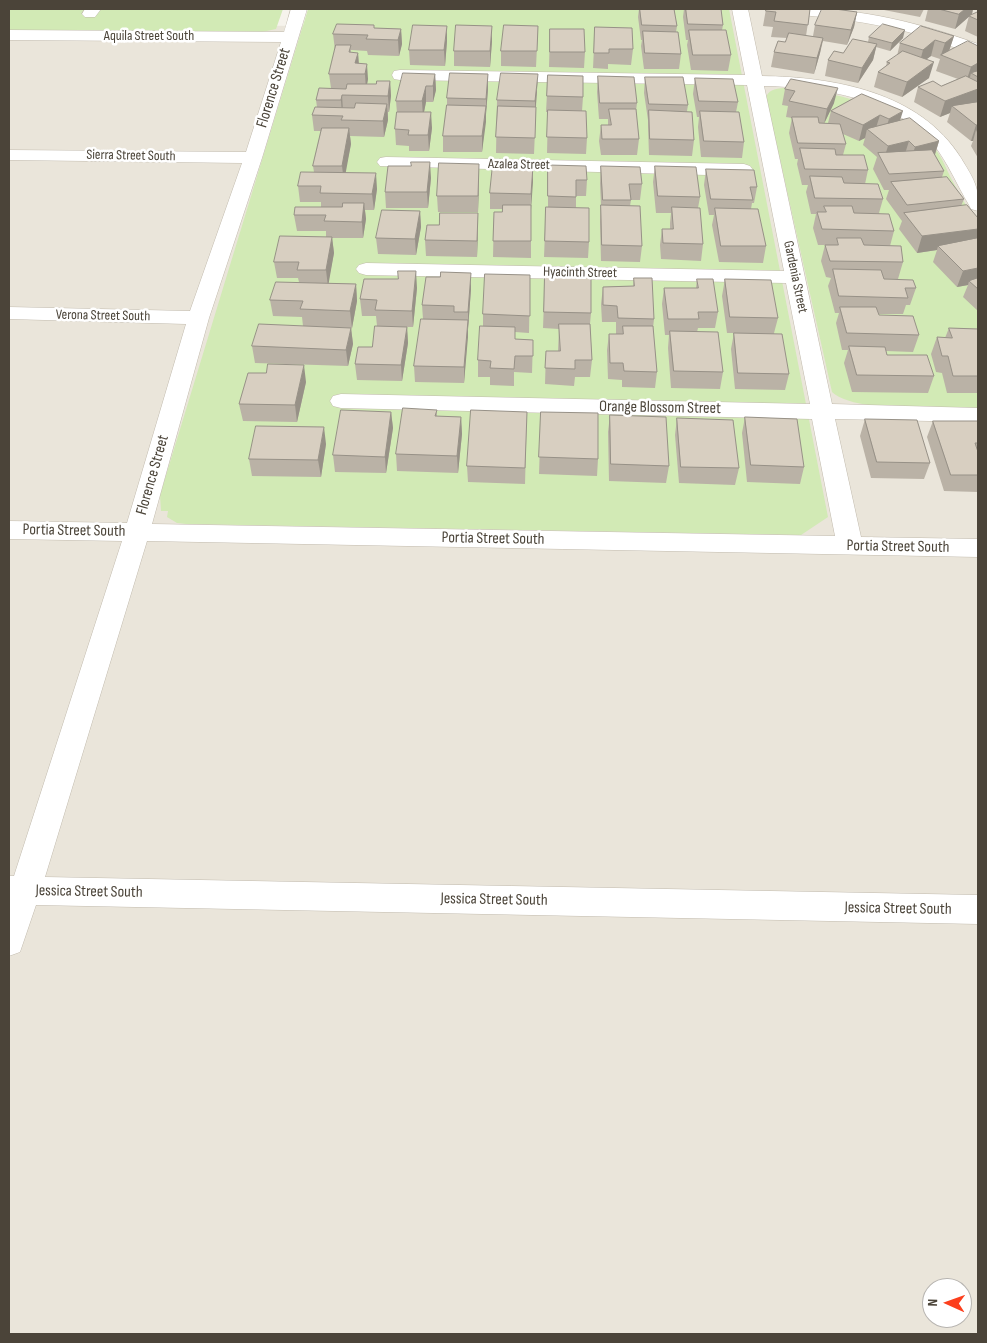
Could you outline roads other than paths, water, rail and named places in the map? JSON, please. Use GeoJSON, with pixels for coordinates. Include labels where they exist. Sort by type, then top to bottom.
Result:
{"type":"FeatureCollection","features":[{"type":"Feature","properties":{"kind":"street","name":"Florence Street"},"geometry":{"type":"LineString","coordinates":[[9,941],[16,890],[137,533],[198,318],[253,158],[299,9]]}},
{"type":"Feature","properties":{"kind":"street","name":"Gardenia Street"},"geometry":{"type":"LineString","coordinates":[[740,9],[850,546]]}},
{"type":"Feature","properties":{"kind":"street"},"geometry":{"type":"LineString","coordinates":[[788,9],[837,13],[890,22],[945,37],[978,49]]}},
{"type":"Feature","properties":{"kind":"street","name":"Aquila Street South"},"geometry":{"type":"LineString","coordinates":[[9,35],[290,37]]}},
{"type":"Feature","properties":{"kind":"street"},"geometry":{"type":"LineString","coordinates":[[400,75],[755,81],[803,83],[845,90],[872,99],[906,115],[928,129],[939,140],[978,205]]}},
{"type":"Feature","properties":{"kind":"street","name":"Sierra Street South"},"geometry":{"type":"LineString","coordinates":[[9,155],[253,158]]}},
{"type":"Feature","properties":{"kind":"street","name":"Azalea Street"},"geometry":{"type":"LineString","coordinates":[[386,162],[773,170]]}},
{"type":"Feature","properties":{"kind":"street","name":"Hyacinth Street"},"geometry":{"type":"LineString","coordinates":[[366,269],[794,277]]}},
{"type":"Feature","properties":{"kind":"street","name":"Verona Street South"},"geometry":{"type":"LineString","coordinates":[[9,314],[198,318]]}},
{"type":"Feature","properties":{"kind":"street","name":"Orange Blossom Street"},"geometry":{"type":"LineString","coordinates":[[341,401],[978,415]]}},
{"type":"Feature","properties":{"kind":"street","name":"Portia Street South"},"geometry":{"type":"LineString","coordinates":[[9,530],[978,548]]}},
{"type":"Feature","properties":{"kind":"street","name":"Jessica Street South"},"geometry":{"type":"LineString","coordinates":[[16,890],[978,910]]}}]}
